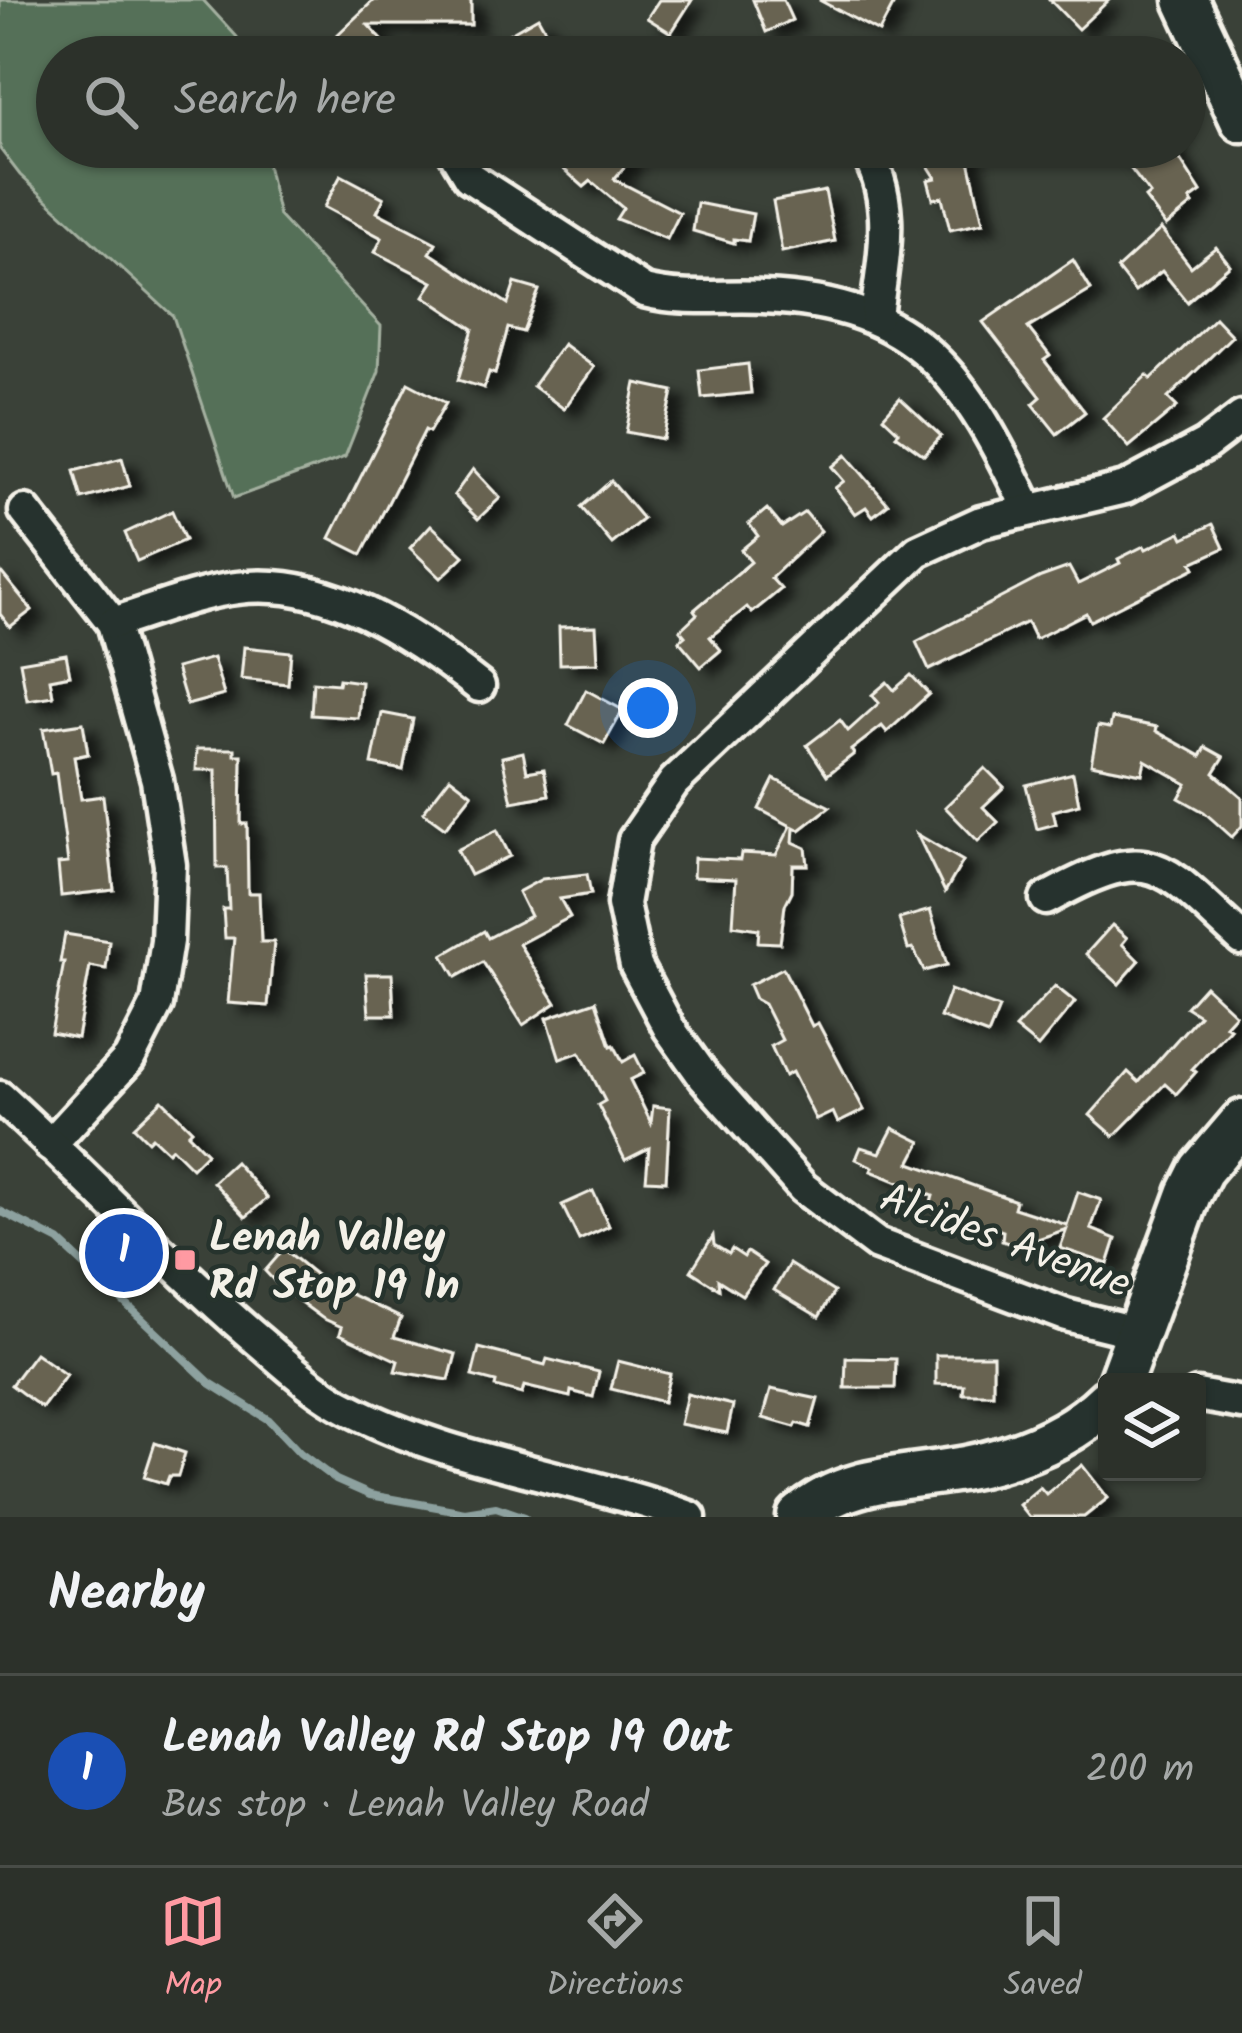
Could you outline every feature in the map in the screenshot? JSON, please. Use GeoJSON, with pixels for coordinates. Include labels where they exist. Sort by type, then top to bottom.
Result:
{"type":"FeatureCollection","features":[{"type":"Feature","properties":{"kind":"street"},"geometry":{"type":"LineString","coordinates":[[1186,0],[1203,36]]}},
{"type":"Feature","properties":{"kind":"street"},"geometry":{"type":"LineString","coordinates":[[1206,43],[1242,120]]}},
{"type":"Feature","properties":{"kind":"street"},"geometry":{"type":"LineString","coordinates":[[464,168],[469,177],[644,291],[663,296],[800,299],[876,316],[917,344],[955,382],[1002,454],[1029,510]]}},
{"type":"Feature","properties":{"kind":"street"},"geometry":{"type":"LineString","coordinates":[[875,168],[886,205],[876,316]]}},
{"type":"Feature","properties":{"kind":"street","name":"Alcides Avenue"},"geometry":{"type":"LineString","coordinates":[[1139,1333],[1066,1315],[877,1244],[841,1220],[773,1157],[704,1077],[669,1028],[636,966],[623,904],[628,859],[642,824],[674,782],[918,551],[981,522],[1125,488],[1188,456],[1242,417]]}},
{"type":"Feature","properties":{"kind":"street"},"geometry":{"type":"LineString","coordinates":[[25,511],[113,623],[157,780],[170,866],[167,941],[157,1004],[129,1059],[50,1145]]}},
{"type":"Feature","properties":{"kind":"street"},"geometry":{"type":"LineString","coordinates":[[113,623],[236,588],[294,590],[343,604],[397,628],[479,686]]}},
{"type":"Feature","properties":{"kind":"street"},"geometry":{"type":"LineString","coordinates":[[1046,899],[1094,873],[1141,864],[1160,869],[1184,886],[1242,940]]}},
{"type":"Feature","properties":{"kind":"street"},"geometry":{"type":"LineString","coordinates":[[0,1097],[232,1318],[313,1387],[348,1409],[422,1440],[615,1491],[690,1517]]}},
{"type":"Feature","properties":{"kind":"street"},"geometry":{"type":"LineString","coordinates":[[1125,1373],[1189,1194],[1201,1170],[1242,1122]]}},
{"type":"Feature","properties":{"kind":"street"},"geometry":{"type":"LineString","coordinates":[[1206,1397],[1242,1403]]}},
{"type":"Feature","properties":{"kind":"street"},"geometry":{"type":"LineString","coordinates":[[799,1517],[850,1487],[965,1468],[1028,1450],[1074,1427],[1098,1406]]}},
{"type":"Feature","properties":{"kind":"green space"},"geometry":{"type":"Polygon","coordinates":[[[0,0],[203,0],[236,36],[36,36],[36,168],[268,168],[279,216],[381,326],[379,371],[345,457],[234,498],[173,316],[20,175],[0,149],[0,0]]]}},
{"type":"Feature","properties":{"kind":"building"},"geometry":{"type":"Polygon","coordinates":[[[374,0],[471,0],[471,25],[368,25],[378,36],[336,36],[374,0]]]}},
{"type":"Feature","properties":{"kind":"building"},"geometry":{"type":"Polygon","coordinates":[[[659,0],[692,0],[671,33],[647,18],[659,0]]]}},
{"type":"Feature","properties":{"kind":"building"},"geometry":{"type":"Polygon","coordinates":[[[753,0],[783,0],[792,20],[766,32],[753,0]]]}},
{"type":"Feature","properties":{"kind":"building"},"geometry":{"type":"Polygon","coordinates":[[[819,0],[896,0],[879,32],[819,0]]]}},
{"type":"Feature","properties":{"kind":"building"},"geometry":{"type":"Polygon","coordinates":[[[1050,0],[1109,0],[1078,29],[1050,0]]]}},
{"type":"Feature","properties":{"kind":"building"},"geometry":{"type":"Polygon","coordinates":[[[538,17],[549,36],[505,36],[538,17]]]}},
{"type":"Feature","properties":{"kind":"building"},"geometry":{"type":"Polygon","coordinates":[[[562,168],[623,168],[614,179],[680,213],[667,239],[616,219],[623,208],[591,181],[584,187],[562,168]]]}},
{"type":"Feature","properties":{"kind":"building"},"geometry":{"type":"Polygon","coordinates":[[[930,168],[971,168],[983,223],[950,230],[942,197],[933,199],[928,180],[936,178],[930,168]]]}},
{"type":"Feature","properties":{"kind":"building"},"geometry":{"type":"Polygon","coordinates":[[[1130,168],[1186,168],[1201,192],[1166,226],[1145,198],[1150,194],[1130,168]]]}},
{"type":"Feature","properties":{"kind":"building"},"geometry":{"type":"Polygon","coordinates":[[[341,175],[384,198],[377,212],[436,243],[430,253],[508,304],[515,283],[539,290],[523,332],[508,328],[495,374],[489,372],[484,388],[458,380],[473,329],[424,296],[433,282],[375,252],[382,238],[324,207],[341,175]]]}},
{"type":"Feature","properties":{"kind":"building"},"geometry":{"type":"Polygon","coordinates":[[[825,191],[835,241],[782,252],[773,201],[825,191]]]}},
{"type":"Feature","properties":{"kind":"building"},"geometry":{"type":"Polygon","coordinates":[[[697,203],[753,214],[748,241],[734,239],[734,243],[693,231],[697,203]]]}},
{"type":"Feature","properties":{"kind":"building"},"geometry":{"type":"Polygon","coordinates":[[[1161,229],[1191,267],[1216,247],[1230,265],[1187,302],[1162,271],[1135,292],[1117,269],[1161,229]]]}},
{"type":"Feature","properties":{"kind":"building"},"geometry":{"type":"Polygon","coordinates":[[[1073,260],[1091,290],[1028,328],[1050,356],[1044,360],[1085,412],[1057,434],[1033,404],[1041,397],[983,322],[1073,260]]]}},
{"type":"Feature","properties":{"kind":"building"},"geometry":{"type":"Polygon","coordinates":[[[1215,318],[1232,336],[1168,398],[1177,407],[1129,447],[1103,418],[1215,318]]]}},
{"type":"Feature","properties":{"kind":"building"},"geometry":{"type":"Polygon","coordinates":[[[563,344],[594,367],[564,409],[533,386],[563,344]]]}},
{"type":"Feature","properties":{"kind":"building"},"geometry":{"type":"Polygon","coordinates":[[[748,364],[751,393],[702,398],[699,370],[748,364]]]}},
{"type":"Feature","properties":{"kind":"building"},"geometry":{"type":"Polygon","coordinates":[[[408,383],[446,403],[429,432],[425,430],[362,554],[330,538],[408,383]]]}},
{"type":"Feature","properties":{"kind":"building"},"geometry":{"type":"Polygon","coordinates":[[[636,383],[673,391],[663,439],[626,432],[636,383]]]}},
{"type":"Feature","properties":{"kind":"building"},"geometry":{"type":"Polygon","coordinates":[[[900,398],[941,436],[924,455],[896,435],[899,432],[883,417],[900,398]]]}},
{"type":"Feature","properties":{"kind":"building"},"geometry":{"type":"Polygon","coordinates":[[[846,455],[888,504],[873,516],[866,507],[855,514],[835,488],[844,481],[832,467],[846,455]]]}},
{"type":"Feature","properties":{"kind":"building"},"geometry":{"type":"Polygon","coordinates":[[[122,458],[130,486],[82,499],[74,471],[122,458]]]}},
{"type":"Feature","properties":{"kind":"building"},"geometry":{"type":"Polygon","coordinates":[[[473,469],[500,498],[478,519],[454,495],[473,469]]]}},
{"type":"Feature","properties":{"kind":"building"},"geometry":{"type":"Polygon","coordinates":[[[611,481],[643,519],[612,544],[581,507],[611,481]]]}},
{"type":"Feature","properties":{"kind":"building"},"geometry":{"type":"Polygon","coordinates":[[[767,509],[782,527],[805,512],[821,531],[771,578],[781,589],[752,613],[747,607],[710,637],[721,650],[701,667],[679,641],[685,636],[680,630],[697,614],[694,610],[751,562],[741,550],[758,536],[749,524],[767,509]]]}},
{"type":"Feature","properties":{"kind":"building"},"geometry":{"type":"Polygon","coordinates":[[[172,511],[185,540],[137,561],[125,533],[172,511]]]}},
{"type":"Feature","properties":{"kind":"building"},"geometry":{"type":"Polygon","coordinates":[[[1213,524],[1224,548],[1192,563],[1195,568],[1090,621],[1086,613],[1035,639],[1027,622],[929,670],[916,642],[1041,577],[1069,567],[1078,584],[1144,546],[1181,532],[1184,538],[1213,524]]]}},
{"type":"Feature","properties":{"kind":"building"},"geometry":{"type":"Polygon","coordinates":[[[431,525],[464,556],[441,578],[410,548],[431,525]]]}},
{"type":"Feature","properties":{"kind":"building"},"geometry":{"type":"Polygon","coordinates":[[[0,571],[32,610],[10,627],[0,614],[0,571]]]}},
{"type":"Feature","properties":{"kind":"building"},"geometry":{"type":"Polygon","coordinates":[[[596,626],[598,663],[560,664],[559,627],[596,626]]]}},
{"type":"Feature","properties":{"kind":"building"},"geometry":{"type":"Polygon","coordinates":[[[244,647],[291,652],[288,684],[241,679],[244,647]]]}},
{"type":"Feature","properties":{"kind":"building"},"geometry":{"type":"Polygon","coordinates":[[[66,654],[70,675],[50,679],[53,696],[27,700],[20,662],[66,654]]]}},
{"type":"Feature","properties":{"kind":"building"},"geometry":{"type":"Polygon","coordinates":[[[213,658],[224,695],[187,705],[176,668],[213,658]]]}},
{"type":"Feature","properties":{"kind":"building"},"geometry":{"type":"Polygon","coordinates":[[[911,675],[929,694],[887,732],[882,726],[851,750],[854,754],[827,775],[807,745],[840,720],[848,731],[879,703],[872,695],[887,682],[894,690],[911,675]]]}},
{"type":"Feature","properties":{"kind":"building"},"geometry":{"type":"Polygon","coordinates":[[[339,679],[361,682],[358,718],[311,715],[313,682],[338,684],[339,679]]]}},
{"type":"Feature","properties":{"kind":"building"},"geometry":{"type":"Polygon","coordinates":[[[586,690],[623,710],[604,744],[568,725],[586,690]]]}},
{"type":"Feature","properties":{"kind":"building"},"geometry":{"type":"Polygon","coordinates":[[[382,713],[413,719],[403,770],[372,764],[382,713]]]}},
{"type":"Feature","properties":{"kind":"building"},"geometry":{"type":"Polygon","coordinates":[[[1112,718],[1157,727],[1156,731],[1201,756],[1206,747],[1224,757],[1214,773],[1242,797],[1242,826],[1232,837],[1179,798],[1187,784],[1145,760],[1142,774],[1091,764],[1098,726],[1110,728],[1112,718]]]}},
{"type":"Feature","properties":{"kind":"building"},"geometry":{"type":"Polygon","coordinates":[[[83,723],[88,754],[74,757],[81,799],[103,796],[114,890],[61,896],[58,864],[68,863],[56,773],[51,774],[43,729],[83,723]]]}},
{"type":"Feature","properties":{"kind":"building"},"geometry":{"type":"Polygon","coordinates":[[[197,749],[235,749],[235,755],[242,755],[241,824],[247,824],[248,893],[259,893],[261,942],[274,942],[268,1006],[228,1003],[234,938],[225,938],[227,868],[217,868],[216,770],[196,770],[197,749]]]}},
{"type":"Feature","properties":{"kind":"building"},"geometry":{"type":"Polygon","coordinates":[[[523,752],[527,772],[544,769],[549,795],[512,802],[502,757],[523,752]]]}},
{"type":"Feature","properties":{"kind":"building"},"geometry":{"type":"Polygon","coordinates":[[[985,768],[1004,787],[983,807],[998,822],[978,841],[945,807],[985,768]]]}},
{"type":"Feature","properties":{"kind":"building"},"geometry":{"type":"Polygon","coordinates":[[[1073,773],[1079,804],[1053,811],[1056,824],[1037,829],[1026,785],[1073,773]]]}},
{"type":"Feature","properties":{"kind":"building"},"geometry":{"type":"Polygon","coordinates":[[[450,777],[472,794],[445,828],[423,812],[450,777]]]}},
{"type":"Feature","properties":{"kind":"building"},"geometry":{"type":"Polygon","coordinates":[[[774,779],[830,807],[800,830],[794,827],[793,842],[806,848],[808,865],[793,865],[780,943],[758,942],[759,929],[733,925],[736,879],[693,877],[694,858],[740,860],[741,853],[776,855],[791,826],[759,809],[774,779]]]}},
{"type":"Feature","properties":{"kind":"building"},"geometry":{"type":"Polygon","coordinates":[[[497,830],[510,856],[470,875],[457,850],[497,830]]]}},
{"type":"Feature","properties":{"kind":"building"},"geometry":{"type":"Polygon","coordinates":[[[917,834],[963,861],[945,892],[917,834]]]}},
{"type":"Feature","properties":{"kind":"building"},"geometry":{"type":"Polygon","coordinates":[[[587,874],[591,894],[560,899],[570,917],[519,944],[556,1003],[523,1025],[483,962],[456,977],[443,955],[484,931],[488,938],[530,916],[518,892],[542,879],[587,874]]]}},
{"type":"Feature","properties":{"kind":"building"},"geometry":{"type":"Polygon","coordinates":[[[930,910],[947,965],[924,971],[913,948],[908,949],[899,919],[930,910]]]}},
{"type":"Feature","properties":{"kind":"building"},"geometry":{"type":"Polygon","coordinates":[[[1112,925],[1127,938],[1122,944],[1139,961],[1119,984],[1086,954],[1112,925]]]}},
{"type":"Feature","properties":{"kind":"building"},"geometry":{"type":"Polygon","coordinates":[[[65,934],[109,941],[106,969],[90,966],[77,1038],[51,1033],[65,934]]]}},
{"type":"Feature","properties":{"kind":"building"},"geometry":{"type":"Polygon","coordinates":[[[783,968],[864,1110],[838,1123],[833,1112],[816,1120],[792,1072],[785,1076],[771,1046],[782,1040],[749,985],[783,968]]]}},
{"type":"Feature","properties":{"kind":"building"},"geometry":{"type":"Polygon","coordinates":[[[366,974],[392,974],[394,1015],[369,1015],[366,974]]]}},
{"type":"Feature","properties":{"kind":"building"},"geometry":{"type":"Polygon","coordinates":[[[1055,986],[1075,1002],[1038,1047],[1015,1028],[1055,986]]]}},
{"type":"Feature","properties":{"kind":"building"},"geometry":{"type":"Polygon","coordinates":[[[1205,986],[1235,1014],[1225,1025],[1230,1028],[1176,1094],[1165,1084],[1114,1136],[1090,1115],[1128,1072],[1139,1082],[1199,1015],[1186,1007],[1205,986]]]}},
{"type":"Feature","properties":{"kind":"building"},"geometry":{"type":"Polygon","coordinates":[[[950,990],[999,1008],[988,1035],[940,1017],[950,990]]]}},
{"type":"Feature","properties":{"kind":"building"},"geometry":{"type":"Polygon","coordinates":[[[596,1001],[611,1046],[623,1062],[635,1055],[644,1073],[630,1080],[651,1123],[653,1106],[670,1108],[666,1181],[646,1180],[649,1148],[625,1160],[598,1105],[605,1101],[580,1052],[560,1059],[547,1018],[596,1001]]]}},
{"type":"Feature","properties":{"kind":"building"},"geometry":{"type":"Polygon","coordinates":[[[162,1100],[207,1153],[192,1168],[172,1148],[168,1152],[152,1137],[148,1141],[134,1127],[162,1100]]]}},
{"type":"Feature","properties":{"kind":"building"},"geometry":{"type":"Polygon","coordinates":[[[893,1128],[921,1142],[910,1163],[1016,1201],[1014,1208],[1067,1225],[1078,1192],[1101,1200],[1091,1229],[1116,1239],[1108,1264],[1060,1248],[1067,1229],[1017,1246],[1002,1241],[1003,1231],[930,1206],[933,1196],[871,1171],[873,1167],[856,1159],[861,1147],[880,1153],[893,1128]]]}},
{"type":"Feature","properties":{"kind":"building"},"geometry":{"type":"Polygon","coordinates":[[[235,1162],[267,1198],[246,1217],[213,1182],[235,1162]]]}},
{"type":"Feature","properties":{"kind":"building"},"geometry":{"type":"Polygon","coordinates":[[[593,1191],[609,1226],[579,1240],[562,1205],[593,1191]]]}},
{"type":"Feature","properties":{"kind":"building"},"geometry":{"type":"Polygon","coordinates":[[[713,1236],[714,1245],[729,1254],[732,1249],[744,1257],[747,1252],[765,1264],[742,1295],[718,1280],[719,1289],[691,1271],[713,1236]]]}},
{"type":"Feature","properties":{"kind":"building"},"geometry":{"type":"Polygon","coordinates":[[[284,1249],[343,1297],[346,1292],[401,1318],[394,1337],[456,1354],[449,1380],[395,1371],[398,1361],[340,1334],[342,1327],[280,1287],[265,1271],[284,1249]]]}},
{"type":"Feature","properties":{"kind":"building"},"geometry":{"type":"Polygon","coordinates":[[[789,1264],[834,1292],[819,1317],[774,1290],[789,1264]]]}},
{"type":"Feature","properties":{"kind":"building"},"geometry":{"type":"Polygon","coordinates":[[[479,1348],[545,1365],[547,1359],[599,1372],[593,1397],[571,1391],[570,1397],[524,1386],[522,1394],[495,1387],[496,1382],[472,1376],[479,1348]]]}},
{"type":"Feature","properties":{"kind":"building"},"geometry":{"type":"Polygon","coordinates":[[[35,1353],[66,1375],[42,1408],[11,1385],[35,1353]]]}},
{"type":"Feature","properties":{"kind":"building"},"geometry":{"type":"Polygon","coordinates":[[[936,1355],[993,1355],[993,1394],[963,1394],[964,1385],[936,1384],[936,1355]]]}},
{"type":"Feature","properties":{"kind":"building"},"geometry":{"type":"Polygon","coordinates":[[[846,1358],[896,1359],[895,1388],[845,1388],[846,1358]]]}},
{"type":"Feature","properties":{"kind":"building"},"geometry":{"type":"Polygon","coordinates":[[[618,1361],[670,1374],[663,1402],[611,1389],[618,1361]]]}},
{"type":"Feature","properties":{"kind":"building"},"geometry":{"type":"Polygon","coordinates":[[[771,1389],[818,1399],[810,1427],[763,1418],[771,1389]]]}},
{"type":"Feature","properties":{"kind":"building"},"geometry":{"type":"Polygon","coordinates":[[[687,1394],[733,1405],[727,1433],[680,1424],[687,1394]]]}},
{"type":"Feature","properties":{"kind":"building"},"geometry":{"type":"Polygon","coordinates":[[[155,1443],[185,1453],[178,1476],[169,1476],[166,1484],[144,1477],[155,1443]]]}},
{"type":"Feature","properties":{"kind":"building"},"geometry":{"type":"Polygon","coordinates":[[[1082,1465],[1108,1498],[1084,1517],[1029,1517],[1019,1505],[1040,1487],[1046,1494],[1082,1465]]]}},
{"type":"Feature","properties":{"kind":"waterway"},"geometry":{"type":"LineString","coordinates":[[0,1211],[59,1241],[210,1383],[269,1420],[300,1453],[336,1480],[370,1495],[465,1512],[496,1507],[525,1517]]}},
{"type":"Feature","properties":{"kind":"place","name":"Lenah Valley Rd Stop 19 Out"},"geometry":{"type":"Point","coordinates":[124,1253]}},
{"type":"Feature","properties":{"kind":"place","name":"Lenah Valley Rd Stop 19 In"},"geometry":{"type":"Point","coordinates":[185,1260]}}]}
